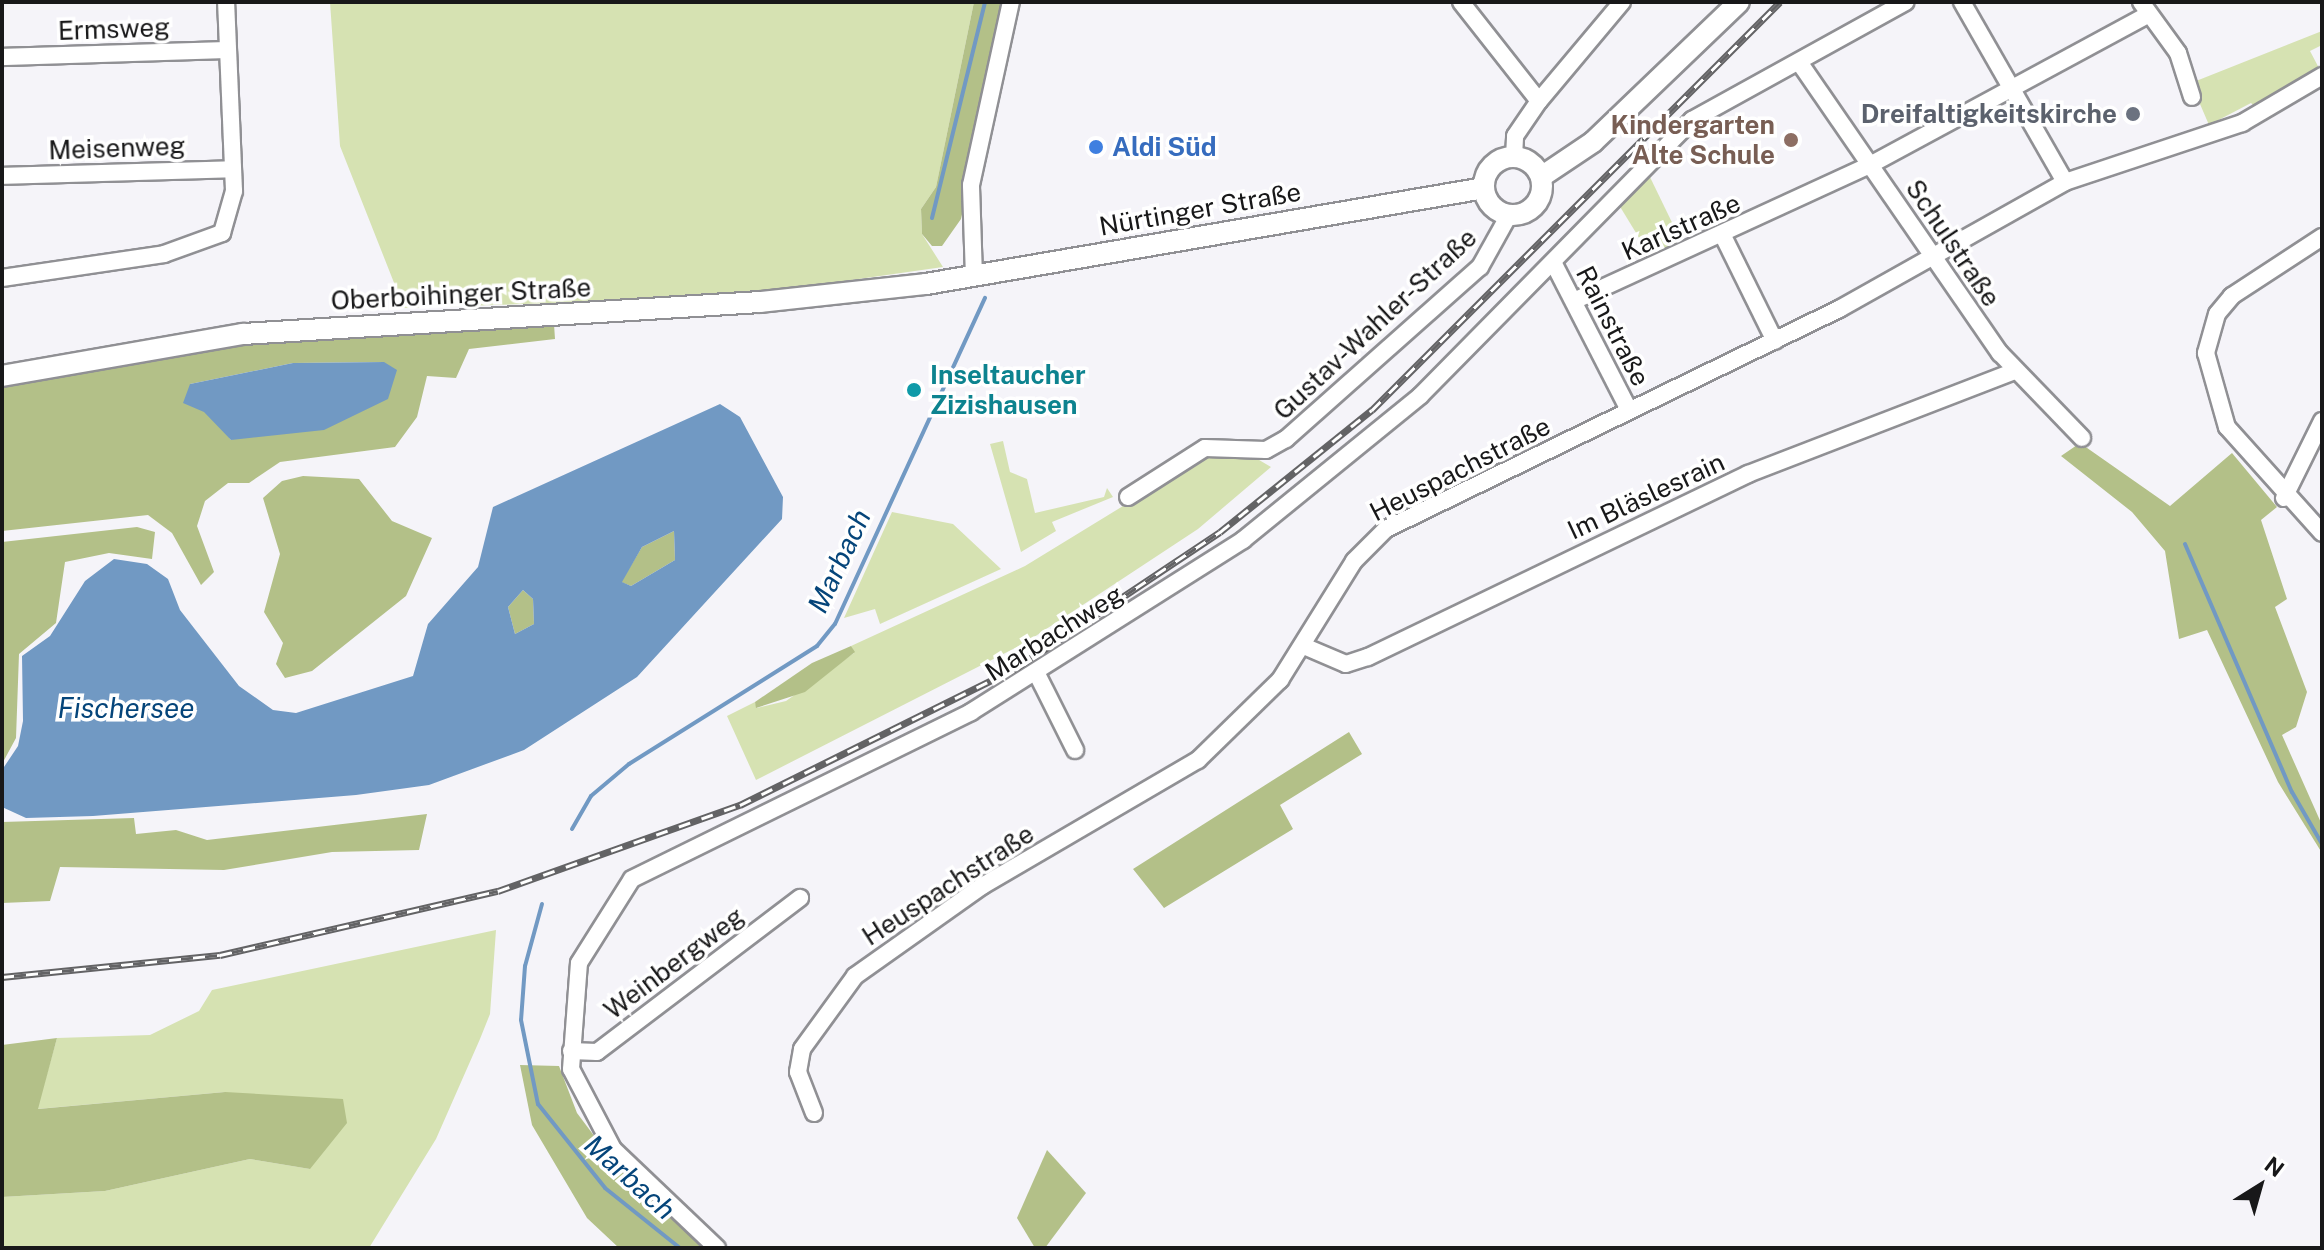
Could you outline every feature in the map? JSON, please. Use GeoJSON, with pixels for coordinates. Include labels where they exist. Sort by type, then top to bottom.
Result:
{"type":"FeatureCollection","features":[{"type":"Feature","properties":{"kind":"main road"},"geometry":{"type":"LineString","coordinates":[[1541,177],[1514,157],[1495,164],[1484,188],[1491,205],[1509,215],[1536,204],[1541,177],[1593,142],[1739,2]]}},
{"type":"Feature","properties":{"kind":"main road","name":"Nürtinger Straße"},"geometry":{"type":"LineString","coordinates":[[926,284],[1484,188]]}},
{"type":"Feature","properties":{"kind":"main road","name":"Oberboihinger Straße"},"geometry":{"type":"LineString","coordinates":[[2,376],[243,334],[760,302],[926,284]]}},
{"type":"Feature","properties":{"kind":"street"},"geometry":{"type":"LineString","coordinates":[[2,278],[205,245],[230,219],[233,169],[226,2]]}},
{"type":"Feature","properties":{"kind":"street"},"geometry":{"type":"LineString","coordinates":[[974,277],[971,185],[1011,2]]}},
{"type":"Feature","properties":{"kind":"street"},"geometry":{"type":"LineString","coordinates":[[1461,2],[1539,101]]}},
{"type":"Feature","properties":{"kind":"street"},"geometry":{"type":"LineString","coordinates":[[1514,157],[1515,136],[1539,101],[1622,2]]}},
{"type":"Feature","properties":{"kind":"street"},"geometry":{"type":"LineString","coordinates":[[1792,65],[1906,2]]}},
{"type":"Feature","properties":{"kind":"street"},"geometry":{"type":"LineString","coordinates":[[1962,2],[2065,182]]}},
{"type":"Feature","properties":{"kind":"street"},"geometry":{"type":"LineString","coordinates":[[2144,8],[2178,53],[2192,97]]}},
{"type":"Feature","properties":{"kind":"street","name":"Karlstraße"},"geometry":{"type":"LineString","coordinates":[[1574,301],[1723,236],[1870,165],[2010,88],[2144,8]]}},
{"type":"Feature","properties":{"kind":"street","name":"Ermsweg"},"geometry":{"type":"LineString","coordinates":[[2,57],[227,50]]}},
{"type":"Feature","properties":{"kind":"street","name":"Schulstraße"},"geometry":{"type":"LineString","coordinates":[[1792,65],[1870,165],[2015,371],[2082,438]]}},
{"type":"Feature","properties":{"kind":"street","name":"Marbachweg"},"geometry":{"type":"LineString","coordinates":[[717,1248],[596,1126],[574,1080],[571,1051],[579,963],[632,879],[833,784],[1037,674],[1298,499],[1420,396],[1554,264],[1692,120],[1792,65]]}},
{"type":"Feature","properties":{"kind":"street","name":"Heuspachstraße"},"geometry":{"type":"LineString","coordinates":[[814,1113],[798,1072],[802,1049],[855,976],[982,886],[1198,760],[1306,647],[1354,561],[1386,529],[1775,341],[2065,182],[2242,123],[2322,76]]}},
{"type":"Feature","properties":{"kind":"street","name":"Meisenweg"},"geometry":{"type":"LineString","coordinates":[[2,176],[233,169]]}},
{"type":"Feature","properties":{"kind":"street","name":"Gustav-Wahler-Straße"},"geometry":{"type":"LineString","coordinates":[[1128,497],[1205,448],[1266,450],[1286,439],[1480,267],[1509,215]]}},
{"type":"Feature","properties":{"kind":"street"},"geometry":{"type":"LineString","coordinates":[[1723,236],[1775,341]]}},
{"type":"Feature","properties":{"kind":"street"},"geometry":{"type":"LineString","coordinates":[[2322,237],[2232,296],[2217,314],[2206,353],[2227,427],[2284,498],[2322,533]]}},
{"type":"Feature","properties":{"kind":"street","name":"Rainstraße"},"geometry":{"type":"LineString","coordinates":[[1554,264],[1629,410]]}},
{"type":"Feature","properties":{"kind":"street","name":"Im Bläslesrain"},"geometry":{"type":"LineString","coordinates":[[1306,647],[1346,664],[1368,657],[1748,474],[2015,371]]}},
{"type":"Feature","properties":{"kind":"street"},"geometry":{"type":"LineString","coordinates":[[2284,498],[2322,421]]}},
{"type":"Feature","properties":{"kind":"street"},"geometry":{"type":"LineString","coordinates":[[1037,674],[1075,750]]}},
{"type":"Feature","properties":{"kind":"street","name":"Weinbergweg"},"geometry":{"type":"LineString","coordinates":[[571,1051],[597,1052],[800,898]]}},
{"type":"Feature","properties":{"kind":"green space"},"geometry":{"type":"Polygon","coordinates":[[[330,2],[974,2],[936,187],[921,209],[922,234],[943,267],[733,297],[404,308],[340,146],[330,2]]]}},
{"type":"Feature","properties":{"kind":"green space"},"geometry":{"type":"Polygon","coordinates":[[[974,2],[1008,2],[961,219],[942,246],[932,246],[922,234],[921,209],[936,187],[974,2]]]}},
{"type":"Feature","properties":{"kind":"green space"},"geometry":{"type":"Polygon","coordinates":[[[2322,31],[2322,45],[2310,51],[2320,70],[2257,109],[2251,103],[2209,125],[2191,83],[2322,31]]]}},
{"type":"Feature","properties":{"kind":"green space"},"geometry":{"type":"Polygon","coordinates":[[[1648,173],[1682,243],[1652,259],[1619,205],[1648,173]]]}},
{"type":"Feature","properties":{"kind":"green space"},"geometry":{"type":"Polygon","coordinates":[[[554,324],[555,339],[469,349],[456,378],[427,376],[417,417],[395,447],[280,462],[249,483],[228,483],[205,501],[197,526],[214,572],[201,585],[172,533],[148,515],[2,531],[2,384],[198,348],[554,324]],[[384,362],[293,363],[190,384],[231,440],[384,362]]]}},
{"type":"Feature","properties":{"kind":"green space"},"geometry":{"type":"Polygon","coordinates":[[[1003,441],[1010,472],[1027,479],[1035,513],[1104,497],[1107,488],[1113,497],[1052,522],[1056,531],[1021,552],[990,444],[1003,441]]]}},
{"type":"Feature","properties":{"kind":"green space"},"geometry":{"type":"Polygon","coordinates":[[[2080,443],[2170,506],[2232,453],[2277,507],[2261,520],[2287,599],[2275,607],[2307,692],[2296,727],[2282,735],[2322,825],[2322,853],[2278,782],[2207,630],[2179,639],[2165,551],[2132,512],[2061,456],[2080,443]]]}},
{"type":"Feature","properties":{"kind":"green space"},"geometry":{"type":"Polygon","coordinates":[[[1208,454],[1254,457],[1271,467],[1198,529],[1025,643],[756,780],[727,716],[755,702],[757,708],[786,701],[854,653],[851,646],[1025,566],[1208,454]]]}},
{"type":"Feature","properties":{"kind":"green space"},"geometry":{"type":"Polygon","coordinates":[[[303,476],[359,479],[392,521],[432,538],[406,596],[312,671],[285,678],[276,664],[283,643],[264,612],[280,554],[263,498],[282,481],[303,476]]]}},
{"type":"Feature","properties":{"kind":"green space"},"geometry":{"type":"Polygon","coordinates":[[[892,512],[953,524],[1001,569],[880,624],[875,609],[844,618],[892,512]]]}},
{"type":"Feature","properties":{"kind":"green space"},"geometry":{"type":"Polygon","coordinates":[[[137,527],[155,532],[152,559],[109,553],[65,562],[56,623],[19,654],[16,738],[2,764],[2,542],[137,527]]]}},
{"type":"Feature","properties":{"kind":"green space"},"geometry":{"type":"Polygon","coordinates":[[[674,531],[675,560],[631,586],[621,582],[642,547],[674,531]]]}},
{"type":"Feature","properties":{"kind":"green space"},"geometry":{"type":"Polygon","coordinates":[[[523,590],[533,599],[534,624],[515,634],[508,607],[523,590]]]}},
{"type":"Feature","properties":{"kind":"green space"},"geometry":{"type":"Polygon","coordinates":[[[851,646],[855,652],[805,692],[756,708],[755,702],[812,663],[851,646]]]}},
{"type":"Feature","properties":{"kind":"green space"},"geometry":{"type":"Polygon","coordinates":[[[1349,732],[1362,754],[1280,805],[1293,829],[1164,908],[1133,869],[1349,732]]]}},
{"type":"Feature","properties":{"kind":"green space"},"geometry":{"type":"Polygon","coordinates":[[[427,814],[419,850],[332,852],[224,870],[60,867],[50,901],[2,903],[2,822],[134,818],[136,834],[176,830],[207,840],[427,814]]]}},
{"type":"Feature","properties":{"kind":"green space"},"geometry":{"type":"Polygon","coordinates":[[[496,930],[490,1014],[436,1139],[369,1248],[2,1248],[2,1197],[105,1191],[250,1159],[310,1169],[225,1092],[37,1109],[57,1038],[150,1035],[199,1011],[212,990],[496,930]]]}},
{"type":"Feature","properties":{"kind":"green space"},"geometry":{"type":"Polygon","coordinates":[[[57,1038],[38,1109],[225,1092],[343,1099],[347,1123],[310,1169],[250,1159],[105,1191],[2,1197],[2,1045],[57,1038]]]}},
{"type":"Feature","properties":{"kind":"green space"},"geometry":{"type":"Polygon","coordinates":[[[520,1065],[559,1066],[577,1113],[613,1161],[706,1248],[619,1248],[587,1218],[532,1125],[520,1065]]]}},
{"type":"Feature","properties":{"kind":"green space"},"geometry":{"type":"Polygon","coordinates":[[[1047,1150],[1086,1193],[1045,1248],[1035,1248],[1017,1218],[1047,1150]]]}},
{"type":"Feature","properties":{"kind":"water"},"geometry":{"type":"Polygon","coordinates":[[[384,362],[397,370],[388,399],[324,430],[231,440],[204,412],[183,403],[190,384],[293,363],[384,362]]]}},
{"type":"Feature","properties":{"kind":"water","name":"Fischersee"},"geometry":{"type":"Polygon","coordinates":[[[720,404],[740,417],[783,497],[782,519],[637,677],[524,750],[429,785],[356,795],[93,816],[26,818],[2,807],[2,770],[18,746],[23,721],[22,656],[50,636],[85,581],[114,559],[147,564],[168,579],[180,610],[239,686],[273,710],[296,713],[413,676],[428,624],[478,567],[493,507],[720,404]],[[674,531],[642,547],[622,582],[631,586],[675,560],[674,531]],[[523,590],[508,607],[515,634],[534,624],[533,599],[523,590]]]}},
{"type":"Feature","properties":{"kind":"waterway","name":"Marbach"},"geometry":{"type":"LineString","coordinates":[[932,218],[985,2]]}},
{"type":"Feature","properties":{"kind":"waterway","name":"Marbach"},"geometry":{"type":"LineString","coordinates":[[572,829],[591,796],[629,764],[817,646],[835,624],[985,298]]}},
{"type":"Feature","properties":{"kind":"waterway"},"geometry":{"type":"LineString","coordinates":[[2185,544],[2292,792],[2322,844]]}},
{"type":"Feature","properties":{"kind":"waterway","name":"Marbach"},"geometry":{"type":"LineString","coordinates":[[542,904],[525,966],[521,1020],[538,1104],[605,1188],[680,1248]]}},
{"type":"Feature","properties":{"kind":"railway"},"geometry":{"type":"LineString","coordinates":[[2,977],[220,955],[498,891],[740,805],[1016,668],[1220,532],[1372,410],[1780,2]]}},
{"type":"Feature","properties":{"kind":"place","name":"Dreifaltigkeitskirche"},"geometry":{"type":"Point","coordinates":[2133,114]}},
{"type":"Feature","properties":{"kind":"place","name":"Kindergarten Alte Schule"},"geometry":{"type":"Point","coordinates":[1791,140]}},
{"type":"Feature","properties":{"kind":"place","name":"Aldi Süd"},"geometry":{"type":"Point","coordinates":[1096,147]}},
{"type":"Feature","properties":{"kind":"place","name":"Inseltaucher Zizishausen"},"geometry":{"type":"Point","coordinates":[914,390]}}]}
